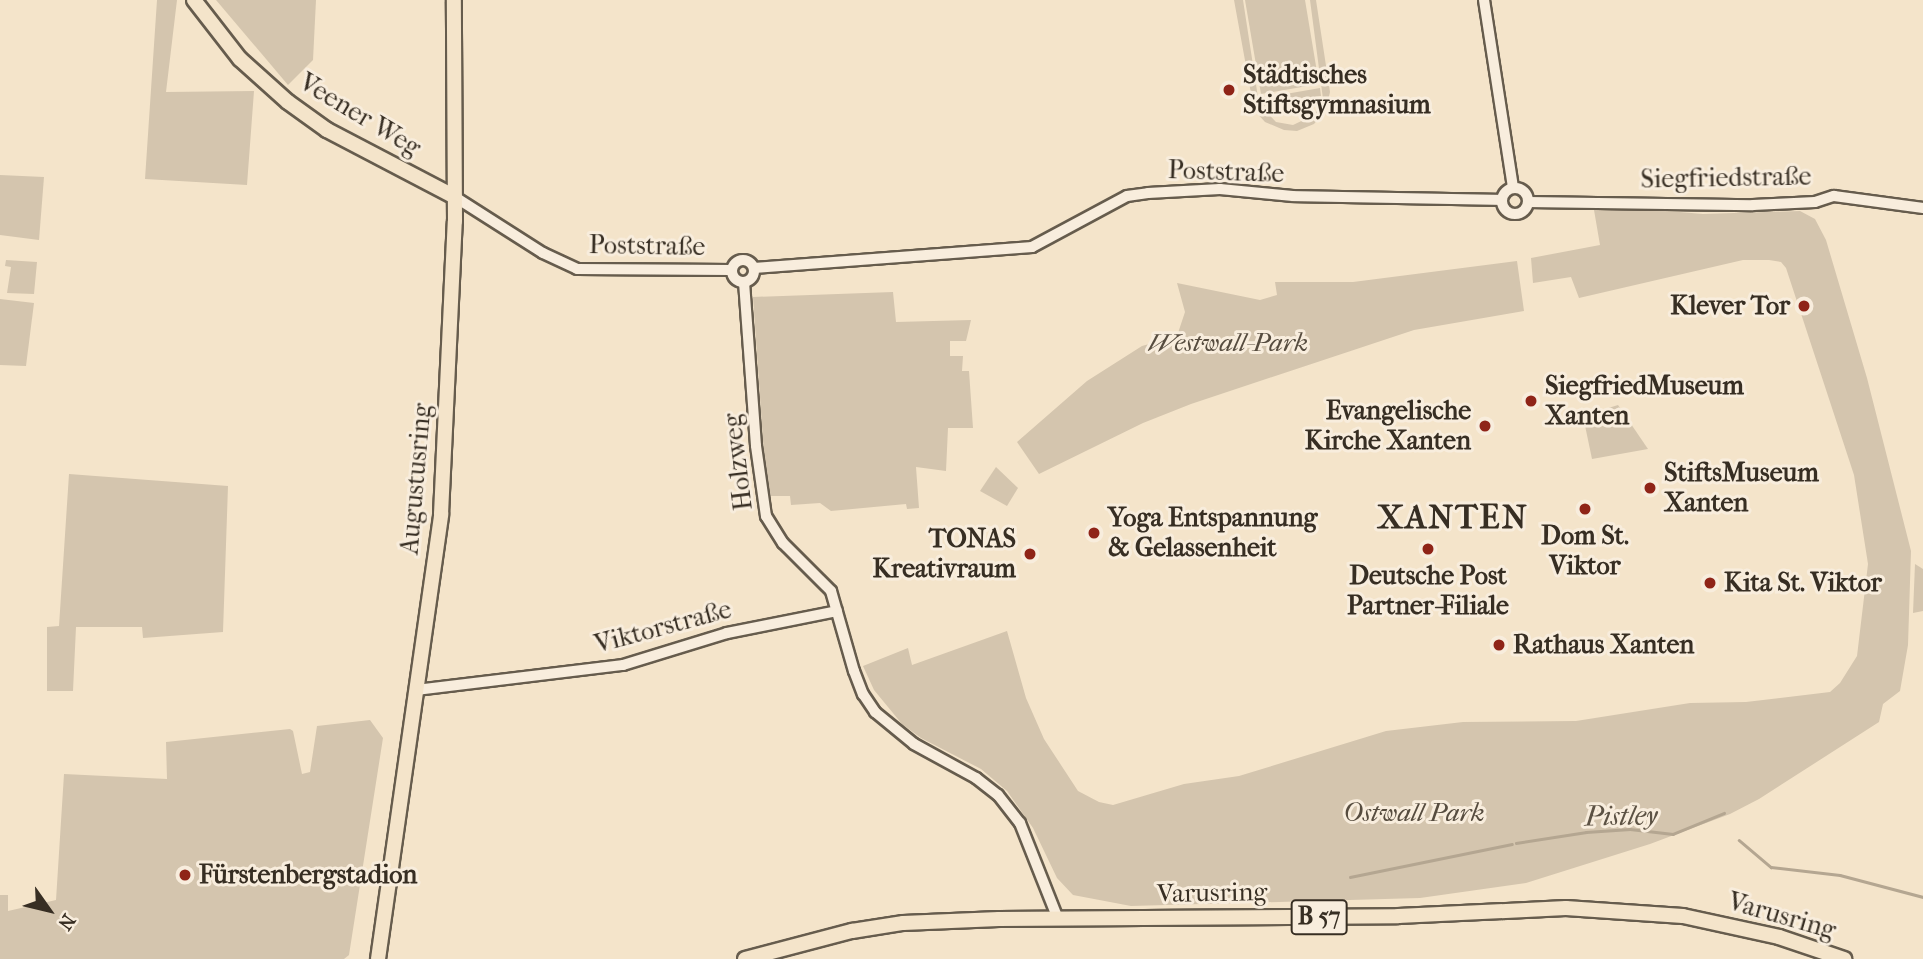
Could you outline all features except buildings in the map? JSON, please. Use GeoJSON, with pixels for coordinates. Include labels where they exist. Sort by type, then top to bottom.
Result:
{"type":"FeatureCollection","features":[{"type":"Feature","properties":{"kind":"main road","name":"Veener Weg"},"geometry":{"type":"LineString","coordinates":[[194,0],[240,59],[288,102],[327,130],[456,197]]}},
{"type":"Feature","properties":{"kind":"main road","name":"Augustusring"},"geometry":{"type":"LineString","coordinates":[[378,959],[441,514],[456,197],[454,0]]}},
{"type":"Feature","properties":{"kind":"main road","name":"Varusring"},"geometry":{"type":"LineString","coordinates":[[746,959],[852,931],[903,923],[1398,916],[1566,908],[1626,910],[1733,925],[1844,959]]}},
{"type":"Feature","properties":{"kind":"street"},"geometry":{"type":"LineString","coordinates":[[1484,0],[1513,188]]}},
{"type":"Feature","properties":{"kind":"street"},"geometry":{"type":"LineString","coordinates":[[1513,188],[1524,191],[1528,202],[1522,212],[1516,214],[1506,210],[1502,200],[1505,192],[1513,188]]}},
{"type":"Feature","properties":{"kind":"street","name":"Poststraße"},"geometry":{"type":"LineString","coordinates":[[731,270],[738,260],[744,260],[754,268],[1032,247],[1127,196],[1148,193],[1220,189],[1293,196],[1502,200]]}},
{"type":"Feature","properties":{"kind":"street","name":"Poststraße"},"geometry":{"type":"LineString","coordinates":[[456,197],[543,253],[577,269],[731,270]]}},
{"type":"Feature","properties":{"kind":"street","name":"Siegfriedstraße"},"geometry":{"type":"LineString","coordinates":[[1528,202],[1753,205],[1815,202],[1834,197],[1923,208]]}},
{"type":"Feature","properties":{"kind":"street"},"geometry":{"type":"LineString","coordinates":[[744,282],[750,280],[754,268]]}},
{"type":"Feature","properties":{"kind":"street","name":"Poststraße"},"geometry":{"type":"LineString","coordinates":[[731,270],[735,279],[744,282]]}},
{"type":"Feature","properties":{"kind":"street","name":"Holzweg"},"geometry":{"type":"LineString","coordinates":[[744,282],[757,456],[766,516],[783,543],[831,591],[854,671],[875,712],[914,744],[976,778],[998,795],[1020,823],[1058,919]]}},
{"type":"Feature","properties":{"kind":"street","name":"Viktorstraße"},"geometry":{"type":"LineString","coordinates":[[415,690],[623,665],[727,633],[837,611]]}},
{"type":"Feature","properties":{"kind":"green space"},"geometry":{"type":"Polygon","coordinates":[[[157,0],[177,0],[166,92],[254,91],[247,185],[145,179],[157,0]]]}},
{"type":"Feature","properties":{"kind":"green space"},"geometry":{"type":"Polygon","coordinates":[[[216,0],[316,0],[313,60],[288,85],[216,0]]]}},
{"type":"Feature","properties":{"kind":"green space"},"geometry":{"type":"Polygon","coordinates":[[[1234,0],[1243,0],[1259,104],[1276,122],[1293,125],[1314,115],[1323,99],[1310,0],[1316,0],[1330,92],[1326,109],[1314,124],[1297,131],[1284,130],[1265,122],[1254,110],[1234,0]]]}},
{"type":"Feature","properties":{"kind":"green space"},"geometry":{"type":"Polygon","coordinates":[[[1245,0],[1305,0],[1319,84],[1261,94],[1245,0]]]}},
{"type":"Feature","properties":{"kind":"green space"},"geometry":{"type":"Polygon","coordinates":[[[1320,88],[1321,96],[1264,106],[1263,98],[1320,88]]]}},
{"type":"Feature","properties":{"kind":"green space"},"geometry":{"type":"Polygon","coordinates":[[[0,175],[44,177],[39,240],[0,235],[0,175]]]}},
{"type":"Feature","properties":{"kind":"green space","name":"Ostwall Park"},"geometry":{"type":"Polygon","coordinates":[[[1644,209],[1703,214],[1800,211],[1815,219],[1826,240],[1867,378],[1911,551],[1908,645],[1900,691],[1883,704],[1879,722],[1759,799],[1730,814],[1650,844],[1526,883],[1420,898],[1131,906],[1073,895],[1057,878],[1033,828],[1007,791],[981,769],[921,738],[902,724],[874,690],[863,666],[908,648],[912,665],[1007,631],[1026,698],[1044,739],[1078,791],[1099,802],[1113,805],[1184,784],[1239,776],[1386,731],[1463,722],[1576,721],[1690,703],[1746,702],[1830,692],[1840,683],[1857,656],[1868,564],[1854,475],[1786,268],[1781,262],[1743,260],[1579,298],[1571,277],[1533,283],[1531,258],[1600,245],[1594,210],[1644,209]]]}},
{"type":"Feature","properties":{"kind":"green space"},"geometry":{"type":"Polygon","coordinates":[[[6,260],[37,262],[34,294],[7,293],[11,267],[5,266],[6,260]]]}},
{"type":"Feature","properties":{"kind":"green space","name":"Westwall-Park"},"geometry":{"type":"Polygon","coordinates":[[[1517,261],[1524,311],[1414,330],[1191,404],[1143,423],[1039,474],[1017,442],[1087,381],[1142,346],[1177,336],[1185,312],[1177,283],[1260,300],[1277,295],[1275,282],[1353,282],[1517,261]]]}},
{"type":"Feature","properties":{"kind":"green space"},"geometry":{"type":"Polygon","coordinates":[[[893,292],[896,322],[971,320],[966,341],[950,341],[950,356],[963,356],[962,371],[969,371],[973,428],[948,428],[946,471],[916,467],[919,508],[907,509],[906,504],[831,511],[820,503],[791,505],[790,496],[770,496],[765,469],[753,297],[893,292]]]}},
{"type":"Feature","properties":{"kind":"green space"},"geometry":{"type":"Polygon","coordinates":[[[0,299],[34,303],[26,366],[0,365],[0,299]]]}},
{"type":"Feature","properties":{"kind":"green space"},"geometry":{"type":"Polygon","coordinates":[[[1618,405],[1648,449],[1592,459],[1583,416],[1618,405]]]}},
{"type":"Feature","properties":{"kind":"green space"},"geometry":{"type":"Polygon","coordinates":[[[996,467],[1018,488],[1007,506],[980,491],[996,467]]]}},
{"type":"Feature","properties":{"kind":"green space"},"geometry":{"type":"Polygon","coordinates":[[[69,474],[228,486],[223,632],[143,638],[142,627],[76,627],[73,691],[47,691],[47,627],[59,626],[69,474]]]}},
{"type":"Feature","properties":{"kind":"green space"},"geometry":{"type":"Polygon","coordinates":[[[1915,564],[1923,569],[1923,611],[1913,613],[1915,564]]]}},
{"type":"Feature","properties":{"kind":"green space"},"geometry":{"type":"Polygon","coordinates":[[[370,720],[383,738],[349,955],[344,959],[0,959],[0,895],[8,895],[8,911],[56,900],[64,774],[167,779],[166,742],[290,729],[293,731],[302,774],[310,772],[317,726],[370,720]]]}},
{"type":"Feature","properties":{"kind":"waterway","name":"Pistley"},"geometry":{"type":"LineString","coordinates":[[1516,843],[1586,832],[1630,829],[1673,834],[1724,813]]}},
{"type":"Feature","properties":{"kind":"waterway","name":"Pistley"},"geometry":{"type":"LineString","coordinates":[[1739,840],[1771,867],[1840,875],[1923,897]]}},
{"type":"Feature","properties":{"kind":"waterway","name":"Pistley"},"geometry":{"type":"LineString","coordinates":[[1350,877],[1512,844]]}},
{"type":"Feature","properties":{"kind":"place","name":"Städtisches Stiftsgymnasium"},"geometry":{"type":"Point","coordinates":[1229,90]}},
{"type":"Feature","properties":{"kind":"place","name":"Klever Tor"},"geometry":{"type":"Point","coordinates":[1804,306]}},
{"type":"Feature","properties":{"kind":"place","name":"SiegfriedMuseum Xanten"},"geometry":{"type":"Point","coordinates":[1531,401]}},
{"type":"Feature","properties":{"kind":"place","name":"Evangelische Kirche Xanten"},"geometry":{"type":"Point","coordinates":[1485,426]}},
{"type":"Feature","properties":{"kind":"place","name":"StiftsMuseum Xanten"},"geometry":{"type":"Point","coordinates":[1650,488]}},
{"type":"Feature","properties":{"kind":"place","name":"Dom St. Viktor"},"geometry":{"type":"Point","coordinates":[1585,509]}},
{"type":"Feature","properties":{"kind":"place","name":"Yoga Entspannung & Gelassenheit"},"geometry":{"type":"Point","coordinates":[1094,533]}},
{"type":"Feature","properties":{"kind":"place","name":"Deutsche Post Partner-Filiale"},"geometry":{"type":"Point","coordinates":[1428,549]}},
{"type":"Feature","properties":{"kind":"place","name":"TONAS Kreativraum"},"geometry":{"type":"Point","coordinates":[1030,554]}},
{"type":"Feature","properties":{"kind":"place","name":"Kita St. Viktor"},"geometry":{"type":"Point","coordinates":[1710,583]}},
{"type":"Feature","properties":{"kind":"place","name":"Rathaus Xanten"},"geometry":{"type":"Point","coordinates":[1499,645]}},
{"type":"Feature","properties":{"kind":"place","name":"Fürstenbergstadion"},"geometry":{"type":"Point","coordinates":[185,875]}},
{"type":"Feature","properties":{"kind":"district","name":"XANTEN"},"geometry":{"type":"Point","coordinates":[1453,518]}}]}
